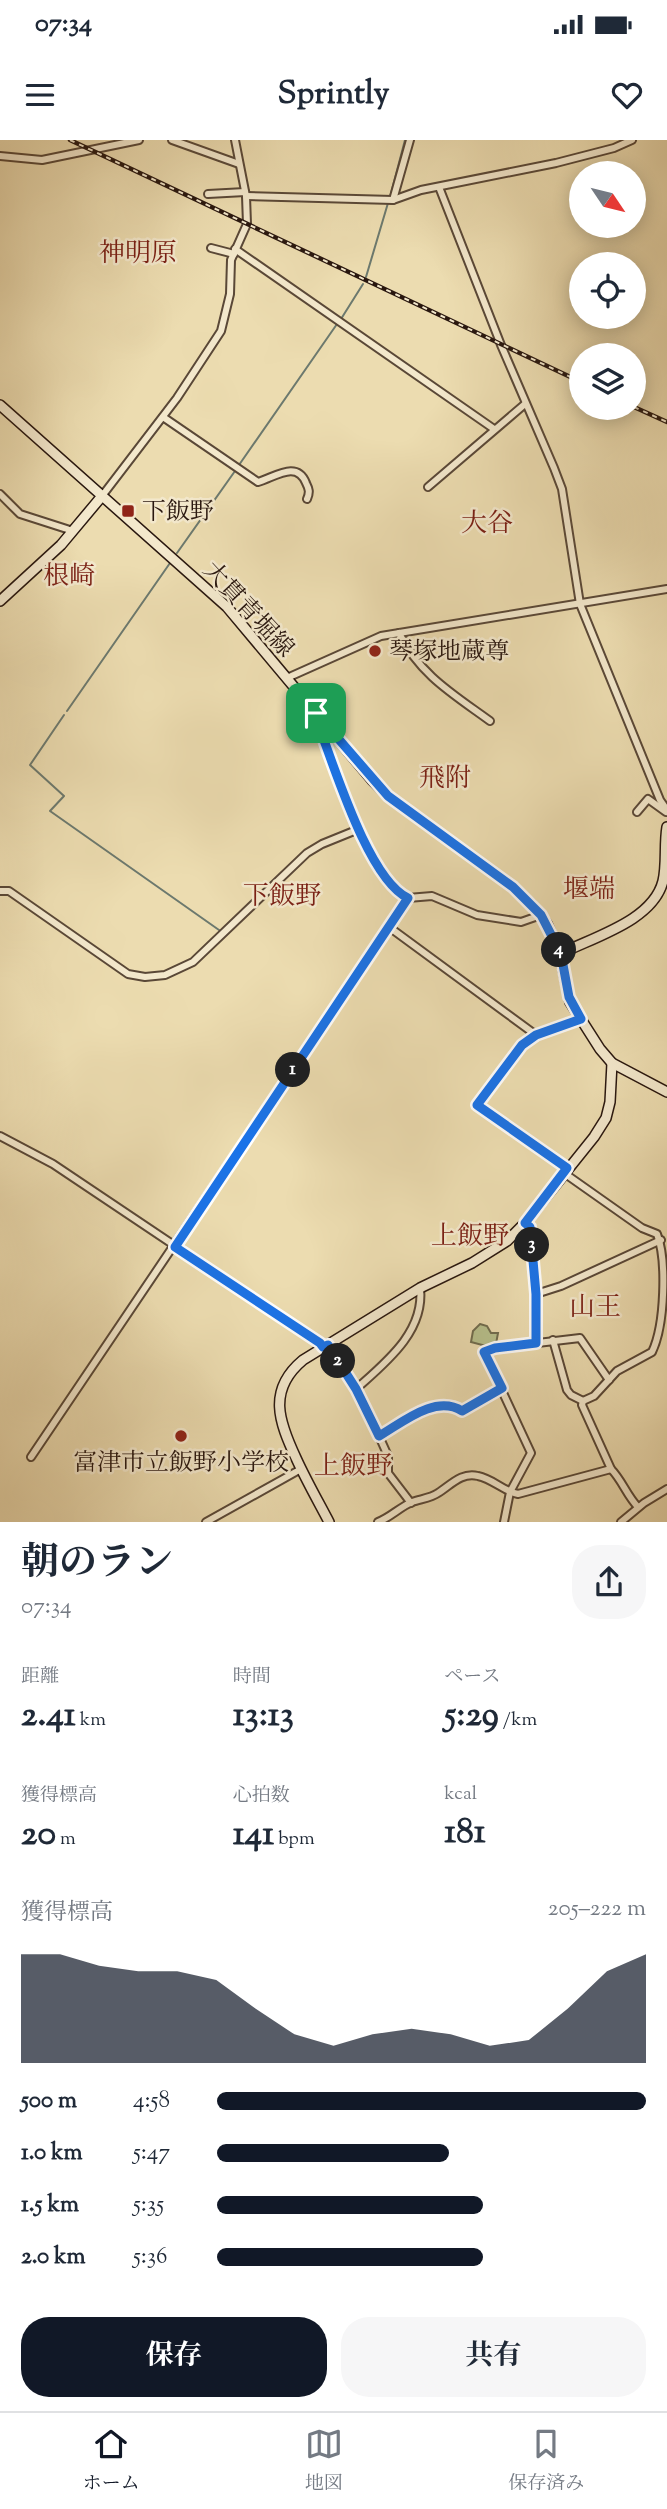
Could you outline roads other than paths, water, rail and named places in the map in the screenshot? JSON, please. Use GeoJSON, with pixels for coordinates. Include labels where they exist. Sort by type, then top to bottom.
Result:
{"type":"FeatureCollection","features":[{"type":"Feature","properties":{"kind":"main road","name":"大貫青堀線"},"geometry":{"type":"LineString","coordinates":[[0,405],[227,607],[388,796],[513,887],[541,915],[561,954],[569,997],[612,1063],[667,1092]]}},
{"type":"Feature","properties":{"kind":"main road"},"geometry":{"type":"LineString","coordinates":[[0,601],[44,562],[102,495]]}},
{"type":"Feature","properties":{"kind":"main road"},"geometry":{"type":"LineString","coordinates":[[561,954],[643,913],[661,886],[666,863],[667,827]]}},
{"type":"Feature","properties":{"kind":"main road"},"geometry":{"type":"LineString","coordinates":[[329,1522],[281,1423],[280,1397],[290,1372],[303,1360],[420,1288],[490,1253],[525,1223],[594,1137],[606,1118],[610,1102],[612,1063]]}},
{"type":"Feature","properties":{"kind":"street"},"geometry":{"type":"LineString","coordinates":[[0,156],[42,160],[139,140]]}},
{"type":"Feature","properties":{"kind":"street"},"geometry":{"type":"LineString","coordinates":[[172,140],[239,164]]}},
{"type":"Feature","properties":{"kind":"street"},"geometry":{"type":"LineString","coordinates":[[102,495],[194,375],[221,331],[230,294],[234,251],[247,225],[245,194],[235,140]]}},
{"type":"Feature","properties":{"kind":"street"},"geometry":{"type":"LineString","coordinates":[[393,200],[410,140]]}},
{"type":"Feature","properties":{"kind":"street"},"geometry":{"type":"LineString","coordinates":[[208,194],[393,200],[439,187],[556,163],[614,148],[632,140]]}},
{"type":"Feature","properties":{"kind":"street"},"geometry":{"type":"LineString","coordinates":[[439,187],[525,404],[562,489],[580,604],[667,812]]}},
{"type":"Feature","properties":{"kind":"street"},"geometry":{"type":"LineString","coordinates":[[211,248],[234,251],[494,429]]}},
{"type":"Feature","properties":{"kind":"street"},"geometry":{"type":"LineString","coordinates":[[428,488],[525,404]]}},
{"type":"Feature","properties":{"kind":"street"},"geometry":{"type":"LineString","coordinates":[[163,417],[258,482],[287,471],[299,471],[310,492],[307,499]]}},
{"type":"Feature","properties":{"kind":"street"},"geometry":{"type":"LineString","coordinates":[[0,494],[20,514],[73,531]]}},
{"type":"Feature","properties":{"kind":"street"},"geometry":{"type":"LineString","coordinates":[[287,678],[381,636],[667,589]]}},
{"type":"Feature","properties":{"kind":"street"},"geometry":{"type":"LineString","coordinates":[[399,633],[412,656],[424,670],[490,721]]}},
{"type":"Feature","properties":{"kind":"street"},"geometry":{"type":"LineString","coordinates":[[316,713],[359,829],[371,855],[398,891],[408,898],[432,895],[477,915],[521,922],[541,915]]}},
{"type":"Feature","properties":{"kind":"street"},"geometry":{"type":"LineString","coordinates":[[637,812],[646,799],[650,799],[667,812]]}},
{"type":"Feature","properties":{"kind":"street"},"geometry":{"type":"LineString","coordinates":[[0,891],[9,891],[128,974],[145,977],[165,975],[194,962],[307,853],[359,829]]}},
{"type":"Feature","properties":{"kind":"street"},"geometry":{"type":"LineString","coordinates":[[31,1457],[408,898]]}},
{"type":"Feature","properties":{"kind":"street"},"geometry":{"type":"LineString","coordinates":[[389,927],[536,1035]]}},
{"type":"Feature","properties":{"kind":"street"},"geometry":{"type":"LineString","coordinates":[[581,1019],[536,1035],[522,1045],[477,1105],[642,1228],[657,1234],[666,1252],[665,1297],[652,1352],[617,1371],[594,1396],[583,1401]]}},
{"type":"Feature","properties":{"kind":"street"},"geometry":{"type":"LineString","coordinates":[[0,1136],[53,1164],[325,1346],[356,1389],[388,1456],[388,1473],[411,1503]]}},
{"type":"Feature","properties":{"kind":"street"},"geometry":{"type":"LineString","coordinates":[[525,1223],[530,1227],[536,1294],[536,1343]]}},
{"type":"Feature","properties":{"kind":"street"},"geometry":{"type":"LineString","coordinates":[[536,1294],[561,1286],[661,1240]]}},
{"type":"Feature","properties":{"kind":"street"},"geometry":{"type":"LineString","coordinates":[[356,1389],[404,1344],[416,1316],[420,1288]]}},
{"type":"Feature","properties":{"kind":"street"},"geometry":{"type":"LineString","coordinates":[[504,1522],[510,1492],[531,1452],[484,1352],[495,1348],[580,1338],[609,1380]]}},
{"type":"Feature","properties":{"kind":"street"},"geometry":{"type":"LineString","coordinates":[[553,1340],[567,1390],[583,1401]]}},
{"type":"Feature","properties":{"kind":"street"},"geometry":{"type":"LineString","coordinates":[[379,1436],[426,1408],[452,1405],[462,1411],[502,1388]]}},
{"type":"Feature","properties":{"kind":"street"},"geometry":{"type":"LineString","coordinates":[[583,1401],[588,1421],[611,1469],[638,1507]]}},
{"type":"Feature","properties":{"kind":"street"},"geometry":{"type":"LineString","coordinates":[[206,1522],[301,1469]]}},
{"type":"Feature","properties":{"kind":"street"},"geometry":{"type":"LineString","coordinates":[[378,1522],[411,1503],[436,1494],[455,1479],[475,1475],[510,1492],[526,1493],[611,1469]]}},
{"type":"Feature","properties":{"kind":"street"},"geometry":{"type":"LineString","coordinates":[[621,1522],[638,1507],[667,1489]]}},
{"type":"Feature","properties":{"kind":"waterway"},"geometry":{"type":"LineString","coordinates":[[390,197],[405,140]]}},
{"type":"Feature","properties":{"kind":"waterway"},"geometry":{"type":"LineString","coordinates":[[366,277],[388,203]]}},
{"type":"Feature","properties":{"kind":"waterway"},"geometry":{"type":"LineString","coordinates":[[341,319],[363,284]]}},
{"type":"Feature","properties":{"kind":"waterway"},"geometry":{"type":"LineString","coordinates":[[239,465],[337,324]]}},
{"type":"Feature","properties":{"kind":"waterway"},"geometry":{"type":"LineString","coordinates":[[177,553],[235,471]]}},
{"type":"Feature","properties":{"kind":"waterway"},"geometry":{"type":"LineString","coordinates":[[67,711],[170,563]]}},
{"type":"Feature","properties":{"kind":"waterway"},"geometry":{"type":"LineString","coordinates":[[64,715],[30,765],[64,796],[50,811],[219,930]]}},
{"type":"Feature","properties":{"kind":"railway"},"geometry":{"type":"LineString","coordinates":[[70,140],[569,376]]}},
{"type":"Feature","properties":{"kind":"railway"},"geometry":{"type":"LineString","coordinates":[[646,412],[667,422]]}},
{"type":"Feature","properties":{"kind":"place","name":"下飯野"},"geometry":{"type":"Point","coordinates":[128,511]}},
{"type":"Feature","properties":{"kind":"place","name":"琴塚地蔵尊"},"geometry":{"type":"Point","coordinates":[375,651]}},
{"type":"Feature","properties":{"kind":"place","name":"富津市立飯野小学校"},"geometry":{"type":"Point","coordinates":[181,1436]}},
{"type":"Feature","properties":{"kind":"district","name":"神明原"},"geometry":{"type":"Point","coordinates":[138,252]}},
{"type":"Feature","properties":{"kind":"district","name":"大谷"},"geometry":{"type":"Point","coordinates":[487,522]}},
{"type":"Feature","properties":{"kind":"district","name":"根崎"},"geometry":{"type":"Point","coordinates":[69,575]}},
{"type":"Feature","properties":{"kind":"district","name":"飛附"},"geometry":{"type":"Point","coordinates":[445,777]}},
{"type":"Feature","properties":{"kind":"district","name":"堰端"},"geometry":{"type":"Point","coordinates":[589,888]}},
{"type":"Feature","properties":{"kind":"district","name":"下飯野"},"geometry":{"type":"Point","coordinates":[282,895]}},
{"type":"Feature","properties":{"kind":"district","name":"上飯野"},"geometry":{"type":"Point","coordinates":[470,1235]}},
{"type":"Feature","properties":{"kind":"district","name":"山王"},"geometry":{"type":"Point","coordinates":[595,1306]}},
{"type":"Feature","properties":{"kind":"district","name":"上飯野"},"geometry":{"type":"Point","coordinates":[353,1465]}}]}
